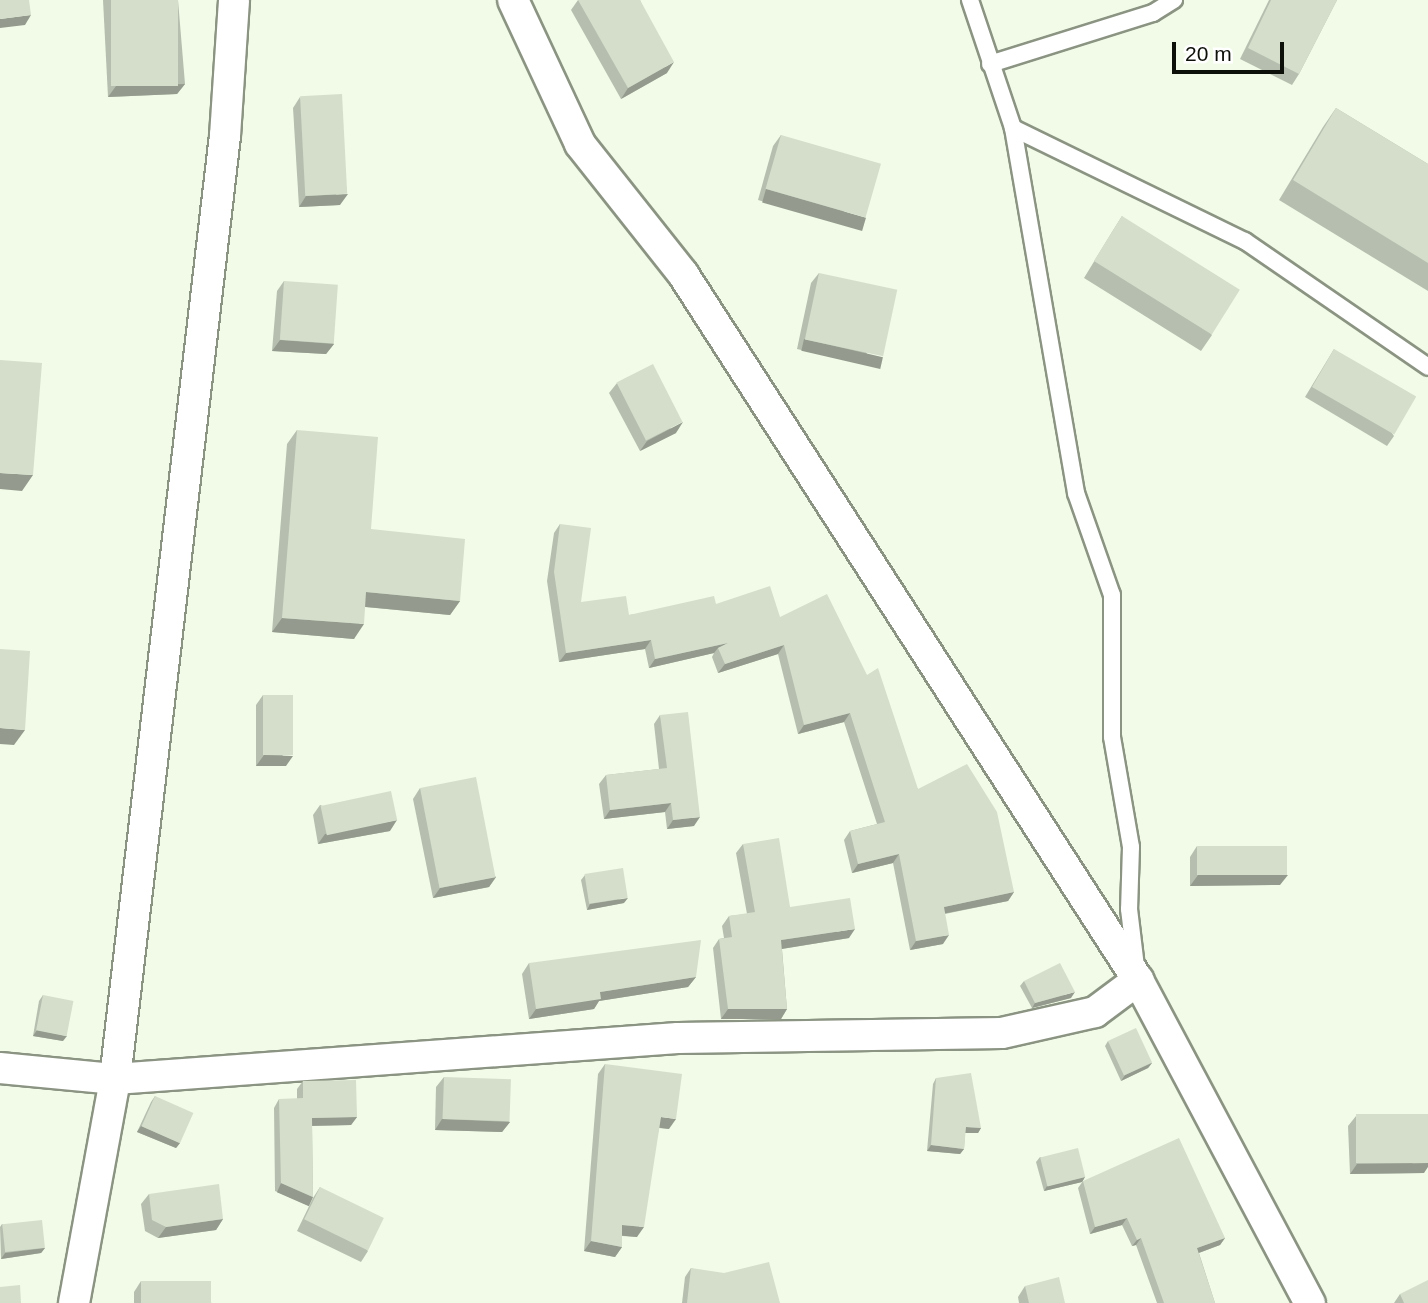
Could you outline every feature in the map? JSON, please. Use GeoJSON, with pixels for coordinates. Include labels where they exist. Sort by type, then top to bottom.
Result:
{"type":"FeatureCollection","features":[{"type":"Feature","properties":{"kind":"street"},"geometry":{"type":"LineString","coordinates":[[74,1303],[115,1079],[225,136],[234,0]]}},
{"type":"Feature","properties":{"kind":"street"},"geometry":{"type":"LineString","coordinates":[[513,0],[580,144],[683,274],[1138,980],[1310,1303]]}},
{"type":"Feature","properties":{"kind":"street"},"geometry":{"type":"LineString","coordinates":[[0,1069],[115,1079],[678,1038],[1002,1033],[1095,1012],[1138,980]]}},
{"type":"Feature","properties":{"kind":"lane"},"geometry":{"type":"LineString","coordinates":[[970,0],[1013,128],[1076,493],[1112,595],[1112,737],[1131,847],[1129,909],[1138,980]]}},
{"type":"Feature","properties":{"kind":"lane"},"geometry":{"type":"LineString","coordinates":[[990,64],[1153,13],[1174,0]]}},
{"type":"Feature","properties":{"kind":"lane"},"geometry":{"type":"LineString","coordinates":[[1013,128],[1245,241],[1428,367]]}},
{"type":"Feature","properties":{"kind":"building"},"geometry":{"type":"Polygon","coordinates":[[[0,0],[29,0],[31,15],[0,19],[0,0]]]}},
{"type":"Feature","properties":{"kind":"building"},"geometry":{"type":"Polygon","coordinates":[[[111,0],[178,0],[178,86],[111,86],[111,0]]]}},
{"type":"Feature","properties":{"kind":"building"},"geometry":{"type":"Polygon","coordinates":[[[578,0],[640,0],[674,62],[628,88],[578,0]]]}},
{"type":"Feature","properties":{"kind":"building"},"geometry":{"type":"Polygon","coordinates":[[[1271,0],[1337,0],[1299,74],[1248,48],[1271,0]]]}},
{"type":"Feature","properties":{"kind":"building"},"geometry":{"type":"Polygon","coordinates":[[[342,94],[347,194],[305,196],[300,96],[342,94]]]}},
{"type":"Feature","properties":{"kind":"building"},"geometry":{"type":"Polygon","coordinates":[[[1336,108],[1428,164],[1428,263],[1293,180],[1336,108]]]}},
{"type":"Feature","properties":{"kind":"building"},"geometry":{"type":"Polygon","coordinates":[[[781,135],[881,164],[866,217],[766,189],[781,135]]]}},
{"type":"Feature","properties":{"kind":"building"},"geometry":{"type":"Polygon","coordinates":[[[1122,216],[1240,290],[1212,335],[1094,261],[1122,216]]]}},
{"type":"Feature","properties":{"kind":"building"},"geometry":{"type":"Polygon","coordinates":[[[819,273],[897,290],[883,356],[805,340],[819,273]]]}},
{"type":"Feature","properties":{"kind":"building"},"geometry":{"type":"Polygon","coordinates":[[[284,281],[338,285],[334,344],[280,340],[284,281]]]}},
{"type":"Feature","properties":{"kind":"building"},"geometry":{"type":"Polygon","coordinates":[[[1334,349],[1416,396],[1394,435],[1312,387],[1334,349]]]}},
{"type":"Feature","properties":{"kind":"building"},"geometry":{"type":"Polygon","coordinates":[[[0,360],[42,363],[33,475],[0,473],[0,360]]]}},
{"type":"Feature","properties":{"kind":"building"},"geometry":{"type":"Polygon","coordinates":[[[653,364],[683,422],[646,441],[616,383],[653,364]]]}},
{"type":"Feature","properties":{"kind":"building"},"geometry":{"type":"Polygon","coordinates":[[[297,430],[378,437],[371,529],[465,539],[460,601],[366,592],[364,624],[282,618],[297,430]]]}},
{"type":"Feature","properties":{"kind":"building"},"geometry":{"type":"Polygon","coordinates":[[[560,524],[591,528],[581,602],[626,596],[629,615],[714,596],[716,604],[770,586],[780,617],[827,594],[867,675],[878,668],[918,789],[967,764],[997,812],[1014,892],[944,907],[949,935],[916,941],[899,854],[858,864],[850,831],[885,822],[850,713],[804,725],[784,645],[725,664],[718,648],[728,643],[655,659],[651,640],[566,653],[554,572],[560,524]]]}},
{"type":"Feature","properties":{"kind":"building"},"geometry":{"type":"Polygon","coordinates":[[[0,649],[30,651],[25,730],[0,728],[0,649]]]}},
{"type":"Feature","properties":{"kind":"building"},"geometry":{"type":"Polygon","coordinates":[[[263,695],[293,695],[293,755],[263,755],[263,695]]]}},
{"type":"Feature","properties":{"kind":"building"},"geometry":{"type":"Polygon","coordinates":[[[688,712],[700,817],[673,820],[671,803],[610,810],[606,775],[667,768],[660,715],[688,712]]]}},
{"type":"Feature","properties":{"kind":"building"},"geometry":{"type":"Polygon","coordinates":[[[476,777],[495,877],[440,888],[420,788],[476,777]]]}},
{"type":"Feature","properties":{"kind":"building"},"geometry":{"type":"Polygon","coordinates":[[[391,791],[397,820],[327,835],[321,806],[391,791]]]}},
{"type":"Feature","properties":{"kind":"building"},"geometry":{"type":"Polygon","coordinates":[[[779,838],[790,907],[850,898],[855,929],[781,940],[787,1009],[728,1009],[719,939],[732,937],[729,916],[755,912],[743,844],[779,838]]]}},
{"type":"Feature","properties":{"kind":"building"},"geometry":{"type":"Polygon","coordinates":[[[1197,846],[1287,846],[1287,875],[1197,875],[1197,846]]]}},
{"type":"Feature","properties":{"kind":"building"},"geometry":{"type":"Polygon","coordinates":[[[623,868],[628,898],[589,904],[584,874],[623,868]]]}},
{"type":"Feature","properties":{"kind":"building"},"geometry":{"type":"Polygon","coordinates":[[[701,940],[696,977],[600,992],[601,999],[536,1009],[529,963],[701,940]]]}},
{"type":"Feature","properties":{"kind":"building"},"geometry":{"type":"Polygon","coordinates":[[[1060,963],[1075,992],[1035,1003],[1024,981],[1060,963]]]}},
{"type":"Feature","properties":{"kind":"building"},"geometry":{"type":"Polygon","coordinates":[[[43,995],[73,1001],[67,1036],[36,1030],[43,995]]]}},
{"type":"Feature","properties":{"kind":"building"},"geometry":{"type":"Polygon","coordinates":[[[1136,1028],[1152,1062],[1124,1076],[1108,1041],[1136,1028]]]}},
{"type":"Feature","properties":{"kind":"building"},"geometry":{"type":"Polygon","coordinates":[[[605,1064],[682,1074],[676,1119],[661,1117],[644,1227],[622,1225],[622,1247],[591,1241],[605,1064]]]}},
{"type":"Feature","properties":{"kind":"building"},"geometry":{"type":"Polygon","coordinates":[[[971,1073],[981,1128],[966,1127],[964,1149],[931,1145],[936,1078],[971,1073]]]}},
{"type":"Feature","properties":{"kind":"building"},"geometry":{"type":"Polygon","coordinates":[[[444,1077],[511,1079],[509,1121],[443,1119],[444,1077]]]}},
{"type":"Feature","properties":{"kind":"building"},"geometry":{"type":"Polygon","coordinates":[[[356,1080],[357,1117],[312,1118],[313,1197],[281,1183],[279,1099],[303,1098],[303,1081],[356,1080]]]}},
{"type":"Feature","properties":{"kind":"building"},"geometry":{"type":"Polygon","coordinates":[[[155,1096],[193,1113],[180,1143],[142,1126],[155,1096]]]}},
{"type":"Feature","properties":{"kind":"building"},"geometry":{"type":"Polygon","coordinates":[[[1356,1114],[1428,1114],[1428,1163],[1356,1163],[1356,1114]]]}},
{"type":"Feature","properties":{"kind":"building"},"geometry":{"type":"Polygon","coordinates":[[[1179,1138],[1225,1238],[1197,1248],[1215,1303],[1164,1303],[1141,1238],[1137,1240],[1127,1218],[1095,1227],[1083,1181],[1179,1138]]]}},
{"type":"Feature","properties":{"kind":"building"},"geometry":{"type":"Polygon","coordinates":[[[1078,1148],[1085,1177],[1047,1187],[1040,1157],[1078,1148]]]}},
{"type":"Feature","properties":{"kind":"building"},"geometry":{"type":"Polygon","coordinates":[[[219,1184],[223,1219],[166,1227],[152,1220],[149,1194],[219,1184]]]}},
{"type":"Feature","properties":{"kind":"building"},"geometry":{"type":"Polygon","coordinates":[[[320,1187],[384,1218],[368,1250],[304,1219],[320,1187]]]}},
{"type":"Feature","properties":{"kind":"building"},"geometry":{"type":"Polygon","coordinates":[[[42,1220],[45,1248],[5,1252],[2,1224],[42,1220]]]}},
{"type":"Feature","properties":{"kind":"building"},"geometry":{"type":"Polygon","coordinates":[[[769,1262],[780,1303],[687,1303],[691,1268],[724,1273],[769,1262]]]}},
{"type":"Feature","properties":{"kind":"building"},"geometry":{"type":"Polygon","coordinates":[[[1059,1277],[1065,1303],[1029,1303],[1025,1286],[1059,1277]]]}},
{"type":"Feature","properties":{"kind":"building"},"geometry":{"type":"Polygon","coordinates":[[[1428,1280],[1428,1303],[1404,1303],[1400,1294],[1428,1280]]]}},
{"type":"Feature","properties":{"kind":"building"},"geometry":{"type":"Polygon","coordinates":[[[141,1281],[211,1281],[211,1303],[141,1303],[141,1281]]]}},
{"type":"Feature","properties":{"kind":"building"},"geometry":{"type":"Polygon","coordinates":[[[20,1285],[21,1303],[0,1303],[0,1287],[20,1285]]]}}]}
